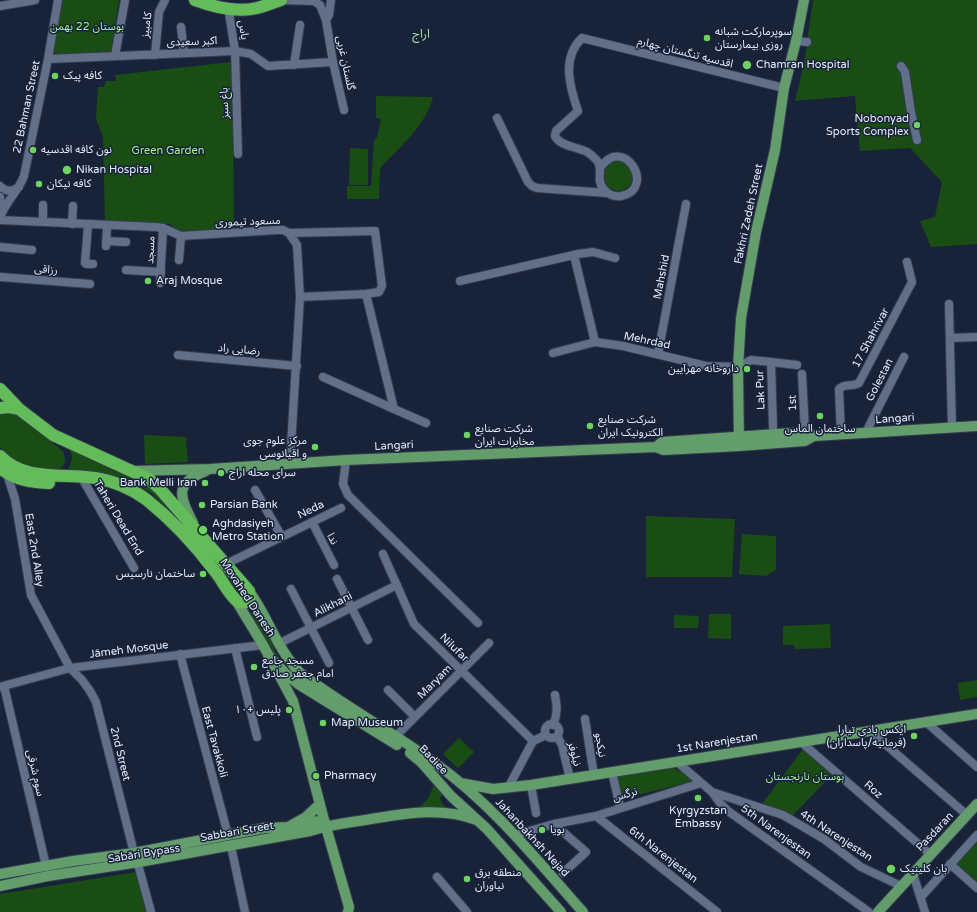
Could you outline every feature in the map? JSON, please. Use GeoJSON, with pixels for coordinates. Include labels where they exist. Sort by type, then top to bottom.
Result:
{"type":"FeatureCollection","features":[{"type":"Feature","properties":{"kind":"highway"},"geometry":{"type":"LineString","coordinates":[[195,0],[205,4],[238,10],[257,8],[282,0]]}},
{"type":"Feature","properties":{"kind":"highway"},"geometry":{"type":"LineString","coordinates":[[224,0],[282,0]]}},
{"type":"Feature","properties":{"kind":"highway","name":"Movahed Danesh"},"geometry":{"type":"LineString","coordinates":[[0,389],[19,409],[52,435],[149,479],[195,528],[249,591]]}},
{"type":"Feature","properties":{"kind":"highway"},"geometry":{"type":"LineString","coordinates":[[0,408],[9,407],[19,409]]}},
{"type":"Feature","properties":{"kind":"highway","name":"Movahed Danesh"},"geometry":{"type":"LineString","coordinates":[[0,456],[10,464],[25,472],[110,481],[125,486],[137,493],[155,507],[188,540],[214,570],[235,599]]}},
{"type":"Feature","properties":{"kind":"highway"},"geometry":{"type":"LineString","coordinates":[[4,471],[26,481],[56,484],[89,479]]}},
{"type":"Feature","properties":{"kind":"highway"},"geometry":{"type":"LineString","coordinates":[[235,599],[239,602],[247,602],[250,597],[249,591]]}},
{"type":"Feature","properties":{"kind":"main road","name":"Fakhri Zadeh Street"},"geometry":{"type":"LineString","coordinates":[[739,446],[738,367],[741,318],[756,232],[775,150],[784,88],[796,41],[804,0]]}},
{"type":"Feature","properties":{"kind":"main road"},"geometry":{"type":"LineString","coordinates":[[724,437],[732,430],[738,412]]}},
{"type":"Feature","properties":{"kind":"main road","name":"Langari"},"geometry":{"type":"LineString","coordinates":[[132,471],[210,469],[346,460],[656,446],[662,442],[805,432],[814,436],[977,426]]}},
{"type":"Feature","properties":{"kind":"main road","name":"Langari"},"geometry":{"type":"LineString","coordinates":[[656,446],[663,450],[739,446],[805,441],[814,436]]}},
{"type":"Feature","properties":{"kind":"main road"},"geometry":{"type":"LineString","coordinates":[[195,528],[183,502],[182,490],[194,476],[210,469]]}},
{"type":"Feature","properties":{"kind":"main road","name":"Movahed Danesh"},"geometry":{"type":"LineString","coordinates":[[249,591],[261,609],[278,644],[288,660],[305,677],[396,736]]}},
{"type":"Feature","properties":{"kind":"main road","name":"Movahed Danesh"},"geometry":{"type":"LineString","coordinates":[[235,599],[263,645],[294,701],[325,824],[350,910]]}},
{"type":"Feature","properties":{"kind":"main road"},"geometry":{"type":"LineString","coordinates":[[249,621],[249,610],[255,607],[261,609]]}},
{"type":"Feature","properties":{"kind":"main road","name":"Badiee"},"geometry":{"type":"LineString","coordinates":[[268,655],[298,684],[414,755],[451,796],[477,820]]}},
{"type":"Feature","properties":{"kind":"main road","name":"1st Narenjestan"},"geometry":{"type":"LineString","coordinates":[[460,783],[493,789],[531,785],[977,714]]}},
{"type":"Feature","properties":{"kind":"main road","name":"Jahanbakhsh Nejad"},"geometry":{"type":"LineString","coordinates":[[396,736],[436,764],[494,812],[583,912]]}},
{"type":"Feature","properties":{"kind":"main road"},"geometry":{"type":"LineString","coordinates":[[289,831],[320,804]]}},
{"type":"Feature","properties":{"kind":"main road","name":"Pasdaran"},"geometry":{"type":"LineString","coordinates":[[878,912],[977,804]]}},
{"type":"Feature","properties":{"kind":"main road","name":"Sabbari Street"},"geometry":{"type":"LineString","coordinates":[[0,881],[47,871],[289,831],[310,831],[325,824],[401,814],[431,812],[462,815],[477,820]]}},
{"type":"Feature","properties":{"kind":"main road"},"geometry":{"type":"LineString","coordinates":[[477,820],[487,829],[561,912]]}},
{"type":"Feature","properties":{"kind":"main road","name":"Sabāri Bypass"},"geometry":{"type":"LineString","coordinates":[[0,874],[134,852],[264,828],[289,831]]}},
{"type":"Feature","properties":{"kind":"main road","name":"Sabāri Bypass"},"geometry":{"type":"LineString","coordinates":[[0,892],[49,881],[139,868],[267,845],[289,831]]}},
{"type":"Feature","properties":{"kind":"main road","name":"Sabbari Street"},"geometry":{"type":"LineString","coordinates":[[0,886],[48,876],[146,861],[289,831]]}},
{"type":"Feature","properties":{"kind":"street"},"geometry":{"type":"LineString","coordinates":[[0,6],[13,2],[35,0]]}},
{"type":"Feature","properties":{"kind":"street","name":"22 Bahman Street"},"geometry":{"type":"LineString","coordinates":[[1,216],[20,186],[30,149],[58,0]]}},
{"type":"Feature","properties":{"kind":"street"},"geometry":{"type":"LineString","coordinates":[[116,56],[125,0]]}},
{"type":"Feature","properties":{"kind":"street","name":"کامبیز"},"geometry":{"type":"LineString","coordinates":[[155,55],[159,12],[165,0]]}},
{"type":"Feature","properties":{"kind":"street"},"geometry":{"type":"LineString","coordinates":[[282,0],[314,1],[320,4],[326,20]]}},
{"type":"Feature","properties":{"kind":"street"},"geometry":{"type":"LineString","coordinates":[[326,20],[329,15],[331,0]]}},
{"type":"Feature","properties":{"kind":"street","name":"یاس"},"geometry":{"type":"LineString","coordinates":[[229,13],[235,51]]}},
{"type":"Feature","properties":{"kind":"street","name":"گلستان غربی"},"geometry":{"type":"LineString","coordinates":[[326,20],[333,62],[344,110]]}},
{"type":"Feature","properties":{"kind":"street"},"geometry":{"type":"LineString","coordinates":[[294,65],[300,25]]}},
{"type":"Feature","properties":{"kind":"street"},"geometry":{"type":"LineString","coordinates":[[181,27],[184,53]]}},
{"type":"Feature","properties":{"kind":"street","name":"اقدسیه تنگستان چهارم"},"geometry":{"type":"LineString","coordinates":[[600,168],[598,162],[587,152],[573,148],[556,140],[555,136],[556,131],[578,111],[569,76],[571,57],[575,45],[582,38],[784,88]]}},
{"type":"Feature","properties":{"kind":"street"},"geometry":{"type":"LineString","coordinates":[[796,41],[807,42]]}},
{"type":"Feature","properties":{"kind":"street","name":"اکبر سعیدی"},"geometry":{"type":"LineString","coordinates":[[48,59],[235,51],[251,54],[268,66],[333,62]]}},
{"type":"Feature","properties":{"kind":"street","name":"باغ سبز"},"geometry":{"type":"LineString","coordinates":[[235,51],[238,154]]}},
{"type":"Feature","properties":{"kind":"street"},"geometry":{"type":"LineString","coordinates":[[901,66],[905,72],[917,140]]}},
{"type":"Feature","properties":{"kind":"street"},"geometry":{"type":"LineString","coordinates":[[497,118],[528,182],[532,186],[537,188],[607,193]]}},
{"type":"Feature","properties":{"kind":"street"},"geometry":{"type":"LineString","coordinates":[[615,157],[627,160],[632,163],[636,169],[637,181],[635,187],[625,195],[613,196],[607,193],[599,182],[600,168],[609,159],[615,157]]}},
{"type":"Feature","properties":{"kind":"street"},"geometry":{"type":"LineString","coordinates":[[0,186],[9,191],[20,186]]}},
{"type":"Feature","properties":{"kind":"street"},"geometry":{"type":"LineString","coordinates":[[0,197],[1,216]]}},
{"type":"Feature","properties":{"kind":"street","name":"Mahshid"},"geometry":{"type":"LineString","coordinates":[[658,354],[686,204]]}},
{"type":"Feature","properties":{"kind":"street"},"geometry":{"type":"LineString","coordinates":[[43,205],[43,222]]}},
{"type":"Feature","properties":{"kind":"street"},"geometry":{"type":"LineString","coordinates":[[72,224],[73,206]]}},
{"type":"Feature","properties":{"kind":"street","name":"مسعود تیموری"},"geometry":{"type":"LineString","coordinates":[[1,216],[43,222],[163,228],[180,236],[277,230],[283,230],[289,233],[297,245],[300,297],[290,463]]}},
{"type":"Feature","properties":{"kind":"street"},"geometry":{"type":"LineString","coordinates":[[88,224],[85,262],[86,264],[93,264]]}},
{"type":"Feature","properties":{"kind":"street"},"geometry":{"type":"LineString","coordinates":[[107,226],[106,243],[126,242]]}},
{"type":"Feature","properties":{"kind":"street","name":"مسجد"},"geometry":{"type":"LineString","coordinates":[[160,283],[163,228]]}},
{"type":"Feature","properties":{"kind":"street"},"geometry":{"type":"LineString","coordinates":[[289,233],[375,231],[382,286],[379,292],[300,297]]}},
{"type":"Feature","properties":{"kind":"street"},"geometry":{"type":"LineString","coordinates":[[179,260],[180,236]]}},
{"type":"Feature","properties":{"kind":"street"},"geometry":{"type":"LineString","coordinates":[[0,247],[32,250]]}},
{"type":"Feature","properties":{"kind":"street"},"geometry":{"type":"LineString","coordinates":[[460,281],[593,252],[615,258]]}},
{"type":"Feature","properties":{"kind":"street"},"geometry":{"type":"LineString","coordinates":[[574,255],[595,342]]}},
{"type":"Feature","properties":{"kind":"street","name":"17 Shahrivar"},"geometry":{"type":"LineString","coordinates":[[841,435],[839,389],[842,386],[860,383],[912,282],[908,262]]}},
{"type":"Feature","properties":{"kind":"street","name":"مسجد"},"geometry":{"type":"LineString","coordinates":[[126,270],[161,272]]}},
{"type":"Feature","properties":{"kind":"street","name":"رزاقی"},"geometry":{"type":"LineString","coordinates":[[0,277],[90,284]]}},
{"type":"Feature","properties":{"kind":"street"},"geometry":{"type":"LineString","coordinates":[[366,294],[394,409]]}},
{"type":"Feature","properties":{"kind":"street"},"geometry":{"type":"LineString","coordinates":[[949,304],[952,427]]}},
{"type":"Feature","properties":{"kind":"street"},"geometry":{"type":"LineString","coordinates":[[950,338],[977,337]]}},
{"type":"Feature","properties":{"kind":"street","name":"Mehrdad"},"geometry":{"type":"LineString","coordinates":[[553,353],[595,342],[622,346],[706,366],[738,367]]}},
{"type":"Feature","properties":{"kind":"street","name":"رضایی راد"},"geometry":{"type":"LineString","coordinates":[[178,355],[297,366]]}},
{"type":"Feature","properties":{"kind":"street","name":"Golestan"},"geometry":{"type":"LineString","coordinates":[[865,434],[904,357]]}},
{"type":"Feature","properties":{"kind":"street","name":"Lak Pur"},"geometry":{"type":"LineString","coordinates":[[738,367],[750,360],[771,362],[773,427]]}},
{"type":"Feature","properties":{"kind":"street"},"geometry":{"type":"LineString","coordinates":[[771,362],[797,365]]}},
{"type":"Feature","properties":{"kind":"street","name":"1st"},"geometry":{"type":"LineString","coordinates":[[802,374],[805,432]]}},
{"type":"Feature","properties":{"kind":"street"},"geometry":{"type":"LineString","coordinates":[[323,377],[426,423]]}},
{"type":"Feature","properties":{"kind":"street"},"geometry":{"type":"LineString","coordinates":[[346,460],[343,484],[348,494],[478,623]]}},
{"type":"Feature","properties":{"kind":"street","name":"East 2nd Alley"},"geometry":{"type":"LineString","coordinates":[[4,471],[15,499],[31,595],[70,668]]}},
{"type":"Feature","properties":{"kind":"street","name":"Taheri Dead End"},"geometry":{"type":"LineString","coordinates":[[89,479],[134,568]]}},
{"type":"Feature","properties":{"kind":"street"},"geometry":{"type":"LineString","coordinates":[[15,499],[17,488],[26,481]]}},
{"type":"Feature","properties":{"kind":"street"},"geometry":{"type":"LineString","coordinates":[[255,490],[282,537]]}},
{"type":"Feature","properties":{"kind":"street","name":"Neda"},"geometry":{"type":"LineString","coordinates":[[226,564],[341,508]]}},
{"type":"Feature","properties":{"kind":"street","name":"ندا"},"geometry":{"type":"LineString","coordinates":[[312,522],[334,565]]}},
{"type":"Feature","properties":{"kind":"street","name":"Nilufar"},"geometry":{"type":"LineString","coordinates":[[383,554],[414,624],[533,741]]}},
{"type":"Feature","properties":{"kind":"street"},"geometry":{"type":"LineString","coordinates":[[337,578],[368,640]]}},
{"type":"Feature","properties":{"kind":"street","name":"Alikhani"},"geometry":{"type":"LineString","coordinates":[[278,644],[397,585]]}},
{"type":"Feature","properties":{"kind":"street"},"geometry":{"type":"LineString","coordinates":[[291,589],[329,663]]}},
{"type":"Feature","properties":{"kind":"street","name":"Maryam"},"geometry":{"type":"LineString","coordinates":[[396,736],[489,643]]}},
{"type":"Feature","properties":{"kind":"street","name":"Jāmeh Mosque"},"geometry":{"type":"LineString","coordinates":[[2,686],[70,668],[263,645]]}},
{"type":"Feature","properties":{"kind":"street"},"geometry":{"type":"LineString","coordinates":[[235,648],[257,737]]}},
{"type":"Feature","properties":{"kind":"street","name":"East Tavakkoli"},"geometry":{"type":"LineString","coordinates":[[180,654],[228,835]]}},
{"type":"Feature","properties":{"kind":"street","name":"2nd Street"},"geometry":{"type":"LineString","coordinates":[[70,668],[82,680],[96,702],[134,852]]}},
{"type":"Feature","properties":{"kind":"street","name":"سوم شرقی"},"geometry":{"type":"LineString","coordinates":[[2,686],[46,866]]}},
{"type":"Feature","properties":{"kind":"street"},"geometry":{"type":"LineString","coordinates":[[388,690],[415,717]]}},
{"type":"Feature","properties":{"kind":"street"},"geometry":{"type":"LineString","coordinates":[[546,735],[545,730],[547,726],[553,724],[556,719],[558,709],[555,695]]}},
{"type":"Feature","properties":{"kind":"street","name":"نیکجو"},"geometry":{"type":"LineString","coordinates":[[585,719],[594,775]]}},
{"type":"Feature","properties":{"kind":"street"},"geometry":{"type":"LineString","coordinates":[[926,722],[977,767]]}},
{"type":"Feature","properties":{"kind":"street"},"geometry":{"type":"LineString","coordinates":[[546,735],[551,738],[557,736],[558,730],[553,724]]}},
{"type":"Feature","properties":{"kind":"street"},"geometry":{"type":"LineString","coordinates":[[870,731],[967,815]]}},
{"type":"Feature","properties":{"kind":"street"},"geometry":{"type":"LineString","coordinates":[[508,788],[533,741],[546,735]]}},
{"type":"Feature","properties":{"kind":"street","name":"نیلوفر"},"geometry":{"type":"LineString","coordinates":[[557,736],[562,745],[570,779]]}},
{"type":"Feature","properties":{"kind":"street","name":"Roz"},"geometry":{"type":"LineString","coordinates":[[801,742],[930,854]]}},
{"type":"Feature","properties":{"kind":"street","name":"5th Narenjestan"},"geometry":{"type":"LineString","coordinates":[[677,762],[712,792],[728,811],[869,912]]}},
{"type":"Feature","properties":{"kind":"street"},"geometry":{"type":"LineString","coordinates":[[612,772],[620,807]]}},
{"type":"Feature","properties":{"kind":"street","name":"نرگس"},"geometry":{"type":"LineString","coordinates":[[515,835],[554,824],[596,816],[620,807],[701,783]]}},
{"type":"Feature","properties":{"kind":"street"},"geometry":{"type":"LineString","coordinates":[[531,785],[536,813]]}},
{"type":"Feature","properties":{"kind":"street","name":"4th Narenjestan"},"geometry":{"type":"LineString","coordinates":[[712,792],[783,815],[824,839],[861,867],[902,886]]}},
{"type":"Feature","properties":{"kind":"street","name":"6th Narenjestan"},"geometry":{"type":"LineString","coordinates":[[596,816],[717,912]]}},
{"type":"Feature","properties":{"kind":"street"},"geometry":{"type":"LineString","coordinates":[[554,824],[586,852],[563,873]]}},
{"type":"Feature","properties":{"kind":"street"},"geometry":{"type":"LineString","coordinates":[[920,897],[977,835]]}},
{"type":"Feature","properties":{"kind":"street"},"geometry":{"type":"LineString","coordinates":[[232,851],[245,912]]}},
{"type":"Feature","properties":{"kind":"street"},"geometry":{"type":"LineString","coordinates":[[950,864],[977,888]]}},
{"type":"Feature","properties":{"kind":"street"},"geometry":{"type":"LineString","coordinates":[[139,868],[152,912]]}},
{"type":"Feature","properties":{"kind":"street"},"geometry":{"type":"LineString","coordinates":[[912,874],[925,912]]}},
{"type":"Feature","properties":{"kind":"street"},"geometry":{"type":"LineString","coordinates":[[437,877],[467,912]]}},
{"type":"Feature","properties":{"kind":"green space","name":"بوستان 22 بهمن"},"geometry":{"type":"Polygon","coordinates":[[[62,0],[119,0],[111,53],[55,54],[53,50],[62,0]]]}},
{"type":"Feature","properties":{"kind":"green space","name":"Nobonyad Sports Complex"},"geometry":{"type":"Polygon","coordinates":[[[813,0],[977,0],[977,244],[931,247],[920,221],[935,217],[942,182],[910,148],[860,151],[855,96],[795,101],[804,64],[813,0]]]}},
{"type":"Feature","properties":{"kind":"green space","name":"Green Garden"},"geometry":{"type":"Polygon","coordinates":[[[231,62],[234,229],[178,231],[170,224],[105,223],[103,137],[96,119],[98,87],[104,87],[106,81],[116,81],[115,75],[231,62]]]}},
{"type":"Feature","properties":{"kind":"green space"},"geometry":{"type":"Polygon","coordinates":[[[376,96],[433,97],[430,107],[419,126],[381,167],[379,199],[347,199],[347,186],[371,186],[374,140],[377,138],[381,119],[376,118],[376,96]]]}},
{"type":"Feature","properties":{"kind":"green space"},"geometry":{"type":"Polygon","coordinates":[[[350,148],[368,149],[368,185],[349,185],[350,148]]]}},
{"type":"Feature","properties":{"kind":"green space"},"geometry":{"type":"Polygon","coordinates":[[[618,161],[629,165],[633,176],[629,187],[618,191],[607,187],[603,176],[607,165],[618,161]]]}},
{"type":"Feature","properties":{"kind":"green space"},"geometry":{"type":"Polygon","coordinates":[[[0,411],[14,413],[63,451],[65,460],[63,466],[57,469],[49,470],[31,467],[12,458],[6,453],[0,447],[0,411]]]}},
{"type":"Feature","properties":{"kind":"green space"},"geometry":{"type":"Polygon","coordinates":[[[144,435],[187,437],[188,462],[145,464],[144,435]]]}},
{"type":"Feature","properties":{"kind":"green space"},"geometry":{"type":"Polygon","coordinates":[[[65,446],[114,471],[146,481],[136,484],[111,475],[67,471],[71,463],[72,455],[65,446]]]}},
{"type":"Feature","properties":{"kind":"green space"},"geometry":{"type":"Polygon","coordinates":[[[149,484],[246,596],[242,600],[178,520],[151,493],[139,486],[149,484]]]}},
{"type":"Feature","properties":{"kind":"green space"},"geometry":{"type":"Polygon","coordinates":[[[646,516],[735,519],[732,577],[646,577],[646,516]]]}},
{"type":"Feature","properties":{"kind":"green space"},"geometry":{"type":"Polygon","coordinates":[[[742,534],[776,536],[776,570],[766,576],[739,574],[742,534]]]}},
{"type":"Feature","properties":{"kind":"green space"},"geometry":{"type":"Polygon","coordinates":[[[253,611],[258,612],[277,655],[293,675],[275,659],[251,617],[250,614],[253,611]]]}},
{"type":"Feature","properties":{"kind":"green space"},"geometry":{"type":"Polygon","coordinates":[[[709,614],[731,614],[731,639],[708,638],[709,614]]]}},
{"type":"Feature","properties":{"kind":"green space"},"geometry":{"type":"Polygon","coordinates":[[[674,615],[699,616],[698,628],[674,628],[674,615]]]}},
{"type":"Feature","properties":{"kind":"green space"},"geometry":{"type":"Polygon","coordinates":[[[830,624],[831,648],[794,649],[794,645],[783,645],[783,626],[830,624]]]}},
{"type":"Feature","properties":{"kind":"green space"},"geometry":{"type":"Polygon","coordinates":[[[977,680],[977,697],[960,700],[958,683],[977,680]]]}},
{"type":"Feature","properties":{"kind":"green space"},"geometry":{"type":"Polygon","coordinates":[[[459,738],[474,752],[458,768],[443,754],[459,738]]]}},
{"type":"Feature","properties":{"kind":"green space","name":"بوستان نارنجستان"},"geometry":{"type":"Polygon","coordinates":[[[803,749],[833,774],[792,816],[762,804],[803,749]]]}},
{"type":"Feature","properties":{"kind":"green space"},"geometry":{"type":"Polygon","coordinates":[[[671,767],[682,772],[693,781],[622,799],[616,776],[671,767]]]}},
{"type":"Feature","properties":{"kind":"green space"},"geometry":{"type":"Polygon","coordinates":[[[434,784],[443,793],[440,798],[443,804],[446,807],[453,809],[420,807],[429,797],[434,784]]]}},
{"type":"Feature","properties":{"kind":"green space"},"geometry":{"type":"Polygon","coordinates":[[[977,839],[977,882],[955,862],[977,839]]]}},
{"type":"Feature","properties":{"kind":"green space"},"geometry":{"type":"Polygon","coordinates":[[[136,872],[147,912],[0,912],[0,894],[136,872]]]}},
{"type":"Feature","properties":{"kind":"place","name":"سوپرمارکت شبانه روزی بیمارستان"},"geometry":{"type":"Point","coordinates":[707,38]}},
{"type":"Feature","properties":{"kind":"place","name":"Chamran Hospital"},"geometry":{"type":"Point","coordinates":[747,65]}},
{"type":"Feature","properties":{"kind":"place","name":"کافه پیک"},"geometry":{"type":"Point","coordinates":[55,76]}},
{"type":"Feature","properties":{"kind":"place","name":"Nobonyad Sports Complex"},"geometry":{"type":"Point","coordinates":[917,125]}},
{"type":"Feature","properties":{"kind":"place","name":"نون کافه اقدسیه"},"geometry":{"type":"Point","coordinates":[33,150]}},
{"type":"Feature","properties":{"kind":"place","name":"Nikan Hospital"},"geometry":{"type":"Point","coordinates":[67,170]}},
{"type":"Feature","properties":{"kind":"place","name":"کافه نیکان"},"geometry":{"type":"Point","coordinates":[39,184]}},
{"type":"Feature","properties":{"kind":"place","name":"Araj Mosque"},"geometry":{"type":"Point","coordinates":[148,281]}},
{"type":"Feature","properties":{"kind":"place","name":"داروخانه مهرآیین"},"geometry":{"type":"Point","coordinates":[747,369]}},
{"type":"Feature","properties":{"kind":"place","name":"ساختمان الماس"},"geometry":{"type":"Point","coordinates":[820,416]}},
{"type":"Feature","properties":{"kind":"place","name":"شرکت صنایع الکترونیک ایران"},"geometry":{"type":"Point","coordinates":[590,426]}},
{"type":"Feature","properties":{"kind":"place","name":"شرکت صنایع مخابرات ایران"},"geometry":{"type":"Point","coordinates":[467,435]}},
{"type":"Feature","properties":{"kind":"place","name":"مرکز علوم جوی و اقیانوسی"},"geometry":{"type":"Point","coordinates":[315,447]}},
{"type":"Feature","properties":{"kind":"place","name":"سرای محله اراج"},"geometry":{"type":"Point","coordinates":[221,473]}},
{"type":"Feature","properties":{"kind":"place","name":"Bank Melli Iran"},"geometry":{"type":"Point","coordinates":[205,483]}},
{"type":"Feature","properties":{"kind":"place","name":"Parsian Bank"},"geometry":{"type":"Point","coordinates":[202,505]}},
{"type":"Feature","properties":{"kind":"place","name":"Aghdasiyeh Metro Station"},"geometry":{"type":"Point","coordinates":[203,530]}},
{"type":"Feature","properties":{"kind":"place","name":"ساختمان نارسیس"},"geometry":{"type":"Point","coordinates":[203,574]}},
{"type":"Feature","properties":{"kind":"place","name":"مسجد جامع امام جعفر صادق"},"geometry":{"type":"Point","coordinates":[254,667]}},
{"type":"Feature","properties":{"kind":"place","name":"پلیس +۱۰"},"geometry":{"type":"Point","coordinates":[289,710]}},
{"type":"Feature","properties":{"kind":"place","name":"Map Museum"},"geometry":{"type":"Point","coordinates":[323,723]}},
{"type":"Feature","properties":{"kind":"place","name":"ایکس بادی تیارا (فرمانیه/پاسداران)"},"geometry":{"type":"Point","coordinates":[914,736]}},
{"type":"Feature","properties":{"kind":"place","name":"Pharmacy"},"geometry":{"type":"Point","coordinates":[316,776]}},
{"type":"Feature","properties":{"kind":"place","name":"Kyrgyzstan Embassy"},"geometry":{"type":"Point","coordinates":[698,798]}},
{"type":"Feature","properties":{"kind":"place","name":"بویا"},"geometry":{"type":"Point","coordinates":[542,830]}},
{"type":"Feature","properties":{"kind":"place","name":"بان کلینیک"},"geometry":{"type":"Point","coordinates":[891,869]}},
{"type":"Feature","properties":{"kind":"place","name":"منطقه برق نیاوران"},"geometry":{"type":"Point","coordinates":[467,879]}},
{"type":"Feature","properties":{"kind":"district","name":"اراج"},"geometry":{"type":"Point","coordinates":[421,35]}}]}
